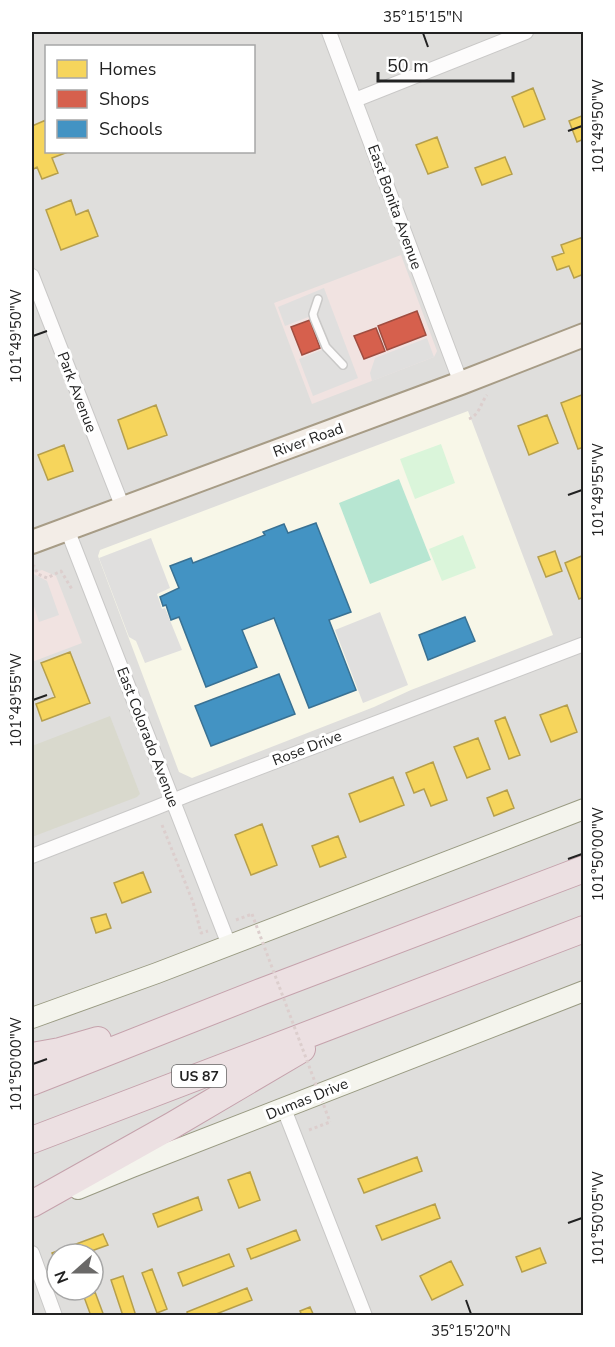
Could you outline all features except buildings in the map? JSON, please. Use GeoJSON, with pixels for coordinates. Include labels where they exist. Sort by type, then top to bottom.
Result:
{"type":"FeatureCollection","features":[{"type":"Feature","properties":{"kind":"highway"},"geometry":{"type":"LineString","coordinates":[[32,1082],[584,869]]}},
{"type":"Feature","properties":{"kind":"highway","name":"US 87"},"geometry":{"type":"LineString","coordinates":[[32,1140],[584,929]]}},
{"type":"Feature","properties":{"kind":"highway"},"geometry":{"type":"LineString","coordinates":[[32,1056],[60,1051],[263,992]]}},
{"type":"Feature","properties":{"kind":"highway"},"geometry":{"type":"LineString","coordinates":[[32,1204],[367,1012]]}},
{"type":"Feature","properties":{"kind":"main road","name":"River Road"},"geometry":{"type":"LineString","coordinates":[[32,542],[584,335]]}},
{"type":"Feature","properties":{"kind":"main road"},"geometry":{"type":"LineString","coordinates":[[32,1018],[157,973],[584,809]]}},
{"type":"Feature","properties":{"kind":"main road","name":"Dumas Drive"},"geometry":{"type":"LineString","coordinates":[[32,1209],[132,1167],[584,991]]}},
{"type":"Feature","properties":{"kind":"street","name":"East Bonita Avenue"},"geometry":{"type":"LineString","coordinates":[[329,32],[461,383]]}},
{"type":"Feature","properties":{"kind":"street"},"geometry":{"type":"LineString","coordinates":[[355,99],[526,32]]}},
{"type":"Feature","properties":{"kind":"street","name":"Park Avenue"},"geometry":{"type":"LineString","coordinates":[[32,276],[123,508]]}},
{"type":"Feature","properties":{"kind":"street","name":"East Colorado Avenue"},"geometry":{"type":"LineString","coordinates":[[67,529],[229,945]]}},
{"type":"Feature","properties":{"kind":"street","name":"Rose Drive"},"geometry":{"type":"LineString","coordinates":[[32,856],[393,715],[584,644]]}},
{"type":"Feature","properties":{"kind":"street"},"geometry":{"type":"LineString","coordinates":[[284,1109],[365,1316]]}},
{"type":"Feature","properties":{"kind":"street"},"geometry":{"type":"LineString","coordinates":[[32,1253],[55,1316]]}},
{"type":"Feature","properties":{"kind":"lane"},"geometry":{"type":"LineString","coordinates":[[318,299],[313,314],[314,318],[326,347],[343,365]]}},
{"type":"Feature","properties":{"kind":"path"},"geometry":{"type":"LineString","coordinates":[[32,567],[34,566],[38,574],[47,578],[61,571]]}},
{"type":"Feature","properties":{"kind":"path"},"geometry":{"type":"LineString","coordinates":[[162,825],[193,902],[201,933],[222,925]]}},
{"type":"Feature","properties":{"kind":"path"},"geometry":{"type":"LineString","coordinates":[[252,914],[330,1122],[294,1136]]}},
{"type":"Feature","properties":{"kind":"shaded area"},"geometry":{"type":"Polygon","coordinates":[[[32,32],[583,32],[583,1315],[32,1315],[32,32]]]}},
{"type":"Feature","properties":{"kind":"shaded area"},"geometry":{"type":"Polygon","coordinates":[[[401,255],[437,351],[434,357],[312,404],[274,303],[401,255]]]}},
{"type":"Feature","properties":{"kind":"shaded area"},"geometry":{"type":"Polygon","coordinates":[[[324,288],[358,378],[313,396],[299,359],[324,349],[311,316],[285,326],[278,307],[324,288]]]}},
{"type":"Feature","properties":{"kind":"shaded area"},"geometry":{"type":"Polygon","coordinates":[[[427,338],[434,357],[372,381],[370,373],[375,358],[427,338]]]}},
{"type":"Feature","properties":{"kind":"shaded area"},"geometry":{"type":"Polygon","coordinates":[[[468,411],[553,635],[192,778],[179,772],[98,556],[100,550],[468,411]]]}},
{"type":"Feature","properties":{"kind":"shaded area"},"geometry":{"type":"Polygon","coordinates":[[[151,538],[170,588],[157,594],[182,650],[145,663],[136,641],[129,637],[99,558],[151,538]]]}},
{"type":"Feature","properties":{"kind":"shaded area"},"geometry":{"type":"Polygon","coordinates":[[[42,570],[56,576],[82,643],[32,662],[32,573],[42,570]]]}},
{"type":"Feature","properties":{"kind":"shaded area"},"geometry":{"type":"Polygon","coordinates":[[[32,573],[47,581],[59,615],[39,622],[32,600],[32,573]]]}},
{"type":"Feature","properties":{"kind":"shaded area"},"geometry":{"type":"Polygon","coordinates":[[[380,612],[408,685],[363,703],[335,630],[380,612]]]}},
{"type":"Feature","properties":{"kind":"shaded area"},"geometry":{"type":"Polygon","coordinates":[[[110,716],[140,794],[32,837],[32,746],[110,716]]]}},
{"type":"Feature","properties":{"kind":"green space"},"geometry":{"type":"Polygon","coordinates":[[[441,444],[455,483],[415,499],[400,459],[441,444]]]}},
{"type":"Feature","properties":{"kind":"green space"},"geometry":{"type":"Polygon","coordinates":[[[399,479],[431,560],[370,584],[339,503],[399,479]]]}},
{"type":"Feature","properties":{"kind":"green space"},"geometry":{"type":"Polygon","coordinates":[[[463,535],[476,568],[442,581],[429,549],[463,535]]]}}]}
